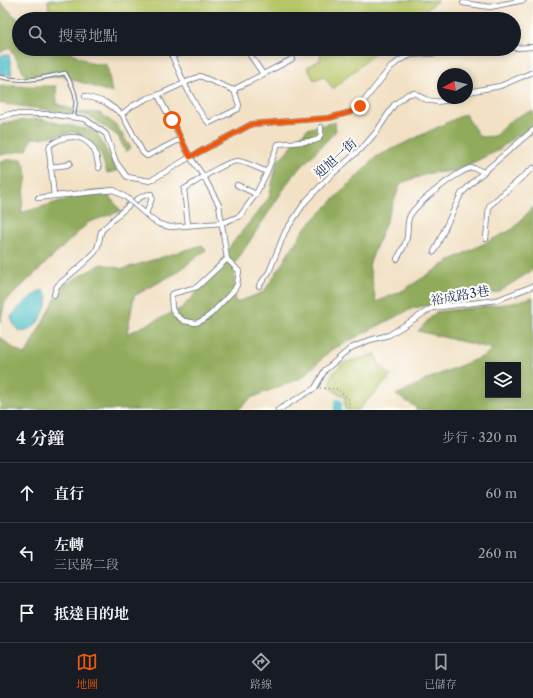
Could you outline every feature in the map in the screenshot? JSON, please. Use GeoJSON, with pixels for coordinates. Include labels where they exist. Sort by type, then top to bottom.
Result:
{"type":"FeatureCollection","features":[{"type":"Feature","properties":{"kind":"street"},"geometry":{"type":"LineString","coordinates":[[463,3],[490,7],[524,0]]}},
{"type":"Feature","properties":{"kind":"street"},"geometry":{"type":"LineString","coordinates":[[521,48],[533,47]]}},
{"type":"Feature","properties":{"kind":"street"},"geometry":{"type":"LineString","coordinates":[[122,114],[148,98],[158,95],[185,83],[200,76],[234,90],[239,105],[238,109],[209,123],[205,120],[191,95],[185,83],[172,56]]}},
{"type":"Feature","properties":{"kind":"street"},"geometry":{"type":"LineString","coordinates":[[251,56],[264,74]]}},
{"type":"Feature","properties":{"kind":"street"},"geometry":{"type":"LineString","coordinates":[[0,117],[10,114],[49,114],[85,119],[106,134],[116,162],[126,177],[150,181],[190,157],[252,124],[329,118],[351,112],[360,106],[390,68],[400,60],[409,56]]}},
{"type":"Feature","properties":{"kind":"street"},"geometry":{"type":"LineString","coordinates":[[234,90],[292,59]]}},
{"type":"Feature","properties":{"kind":"street"},"geometry":{"type":"LineString","coordinates":[[473,91],[500,86],[533,72]]}},
{"type":"Feature","properties":{"kind":"street","name":"迎旭一街"},"geometry":{"type":"LineString","coordinates":[[259,286],[269,272],[285,232],[305,202],[327,178],[365,145],[394,105],[408,94],[415,93],[420,98],[433,102],[437,101]]}},
{"type":"Feature","properties":{"kind":"street"},"geometry":{"type":"LineString","coordinates":[[158,95],[190,157],[204,177],[219,205],[227,259],[239,271],[237,285],[234,290],[211,314],[203,320],[192,323],[184,321],[176,315],[172,309],[171,295],[198,287],[227,259]]}},
{"type":"Feature","properties":{"kind":"street"},"geometry":{"type":"LineString","coordinates":[[85,96],[105,102],[122,114],[143,153],[147,156],[181,139]]}},
{"type":"Feature","properties":{"kind":"street"},"geometry":{"type":"LineString","coordinates":[[38,198],[114,190],[127,198],[151,220],[164,226],[170,227],[222,223],[240,216],[256,194],[267,172],[278,144],[313,141],[319,139],[321,127]]}},
{"type":"Feature","properties":{"kind":"street"},"geometry":{"type":"LineString","coordinates":[[434,252],[461,194],[533,130]]}},
{"type":"Feature","properties":{"kind":"street"},"geometry":{"type":"LineString","coordinates":[[54,196],[49,150],[50,145],[58,139],[71,137],[80,138],[88,142],[94,150],[99,168]]}},
{"type":"Feature","properties":{"kind":"street"},"geometry":{"type":"LineString","coordinates":[[188,225],[184,189],[230,163],[238,161],[267,172]]}},
{"type":"Feature","properties":{"kind":"street"},"geometry":{"type":"LineString","coordinates":[[50,167],[68,165],[70,163]]}},
{"type":"Feature","properties":{"kind":"street"},"geometry":{"type":"LineString","coordinates":[[397,259],[407,237],[409,217],[425,199],[448,180],[462,171],[473,168],[484,172]]}},
{"type":"Feature","properties":{"kind":"street"},"geometry":{"type":"LineString","coordinates":[[486,238],[489,206],[533,168]]}},
{"type":"Feature","properties":{"kind":"street"},"geometry":{"type":"LineString","coordinates":[[236,185],[256,194]]}},
{"type":"Feature","properties":{"kind":"street"},"geometry":{"type":"LineString","coordinates":[[54,296],[57,286],[85,262],[94,252],[98,246],[103,229],[137,199],[147,194],[151,194],[152,198],[146,214]]}},
{"type":"Feature","properties":{"kind":"street","name":"裕成路3巷"},"geometry":{"type":"LineString","coordinates":[[315,388],[324,370],[351,348],[370,340],[389,335],[432,308],[496,300],[533,286]]}},
{"type":"Feature","properties":{"kind":"street"},"geometry":{"type":"LineString","coordinates":[[278,410],[315,388]]}},
{"type":"Feature","properties":{"kind":"lane"},"geometry":{"type":"LineString","coordinates":[[0,77],[11,80],[33,80],[65,73],[74,89],[76,98],[77,106],[73,118]]}},
{"type":"Feature","properties":{"kind":"path"},"geometry":{"type":"LineString","coordinates":[[315,388],[337,389],[349,400],[349,410]]}},
{"type":"Feature","properties":{"kind":"green space"},"geometry":{"type":"Polygon","coordinates":[[[48,0],[438,0],[424,12],[49,12],[48,0]]]}},
{"type":"Feature","properties":{"kind":"green space"},"geometry":{"type":"Polygon","coordinates":[[[0,2],[12,13],[12,51],[10,47],[0,53],[0,2]]]}},
{"type":"Feature","properties":{"kind":"green space"},"geometry":{"type":"Polygon","coordinates":[[[15,56],[78,56],[90,63],[107,65],[112,93],[63,76],[27,79],[15,56]]]}},
{"type":"Feature","properties":{"kind":"green space"},"geometry":{"type":"Polygon","coordinates":[[[320,56],[372,56],[333,89],[324,76],[314,80],[307,67],[320,60],[320,56]]]}},
{"type":"Feature","properties":{"kind":"green space"},"geometry":{"type":"Polygon","coordinates":[[[0,86],[56,86],[57,104],[78,112],[100,113],[116,125],[131,148],[126,152],[118,136],[89,116],[0,103],[0,86]]]}},
{"type":"Feature","properties":{"kind":"green space"},"geometry":{"type":"Polygon","coordinates":[[[533,111],[533,134],[517,135],[497,151],[455,171],[430,173],[401,183],[369,265],[376,302],[402,291],[451,260],[513,229],[533,207],[533,270],[498,292],[413,308],[331,350],[303,377],[251,398],[238,410],[0,410],[0,337],[13,348],[25,355],[63,285],[102,264],[123,269],[202,245],[206,250],[176,273],[134,296],[127,334],[182,308],[217,270],[231,245],[269,198],[277,162],[307,129],[335,122],[336,131],[293,175],[234,265],[235,303],[264,292],[304,229],[376,157],[465,114],[480,137],[495,136],[512,120],[533,111]]]}},
{"type":"Feature","properties":{"kind":"green space"},"geometry":{"type":"Polygon","coordinates":[[[39,119],[96,131],[117,171],[107,173],[101,154],[87,138],[74,132],[41,138],[32,138],[27,150],[0,155],[0,125],[8,122],[39,119]]]}},
{"type":"Feature","properties":{"kind":"green space"},"geometry":{"type":"Polygon","coordinates":[[[22,159],[27,174],[21,213],[91,192],[105,191],[121,211],[89,222],[5,302],[0,323],[0,162],[22,159]]]}},
{"type":"Feature","properties":{"kind":"green space"},"geometry":{"type":"Polygon","coordinates":[[[533,297],[533,410],[416,410],[416,407],[396,395],[430,378],[484,356],[493,349],[418,331],[436,312],[513,303],[533,297]]]}},
{"type":"Feature","properties":{"kind":"green space"},"geometry":{"type":"Polygon","coordinates":[[[376,354],[378,363],[391,376],[359,410],[345,410],[345,397],[331,389],[331,376],[343,363],[376,354]]]}},
{"type":"Feature","properties":{"kind":"water"},"geometry":{"type":"Polygon","coordinates":[[[2,55],[9,55],[12,74],[0,75],[0,57],[2,55]]]}},
{"type":"Feature","properties":{"kind":"water"},"geometry":{"type":"Polygon","coordinates":[[[40,291],[44,291],[48,296],[46,307],[41,317],[37,323],[28,330],[18,330],[11,317],[21,306],[40,291]]]}},
{"type":"Feature","properties":{"kind":"waterway"},"geometry":{"type":"LineString","coordinates":[[338,403],[338,410]]}},
{"type":"Feature","properties":{"kind":"route"},"geometry":{"type":"LineString","coordinates":[[172,120],[190,157],[252,124],[329,118],[351,112],[360,106]]}}]}
